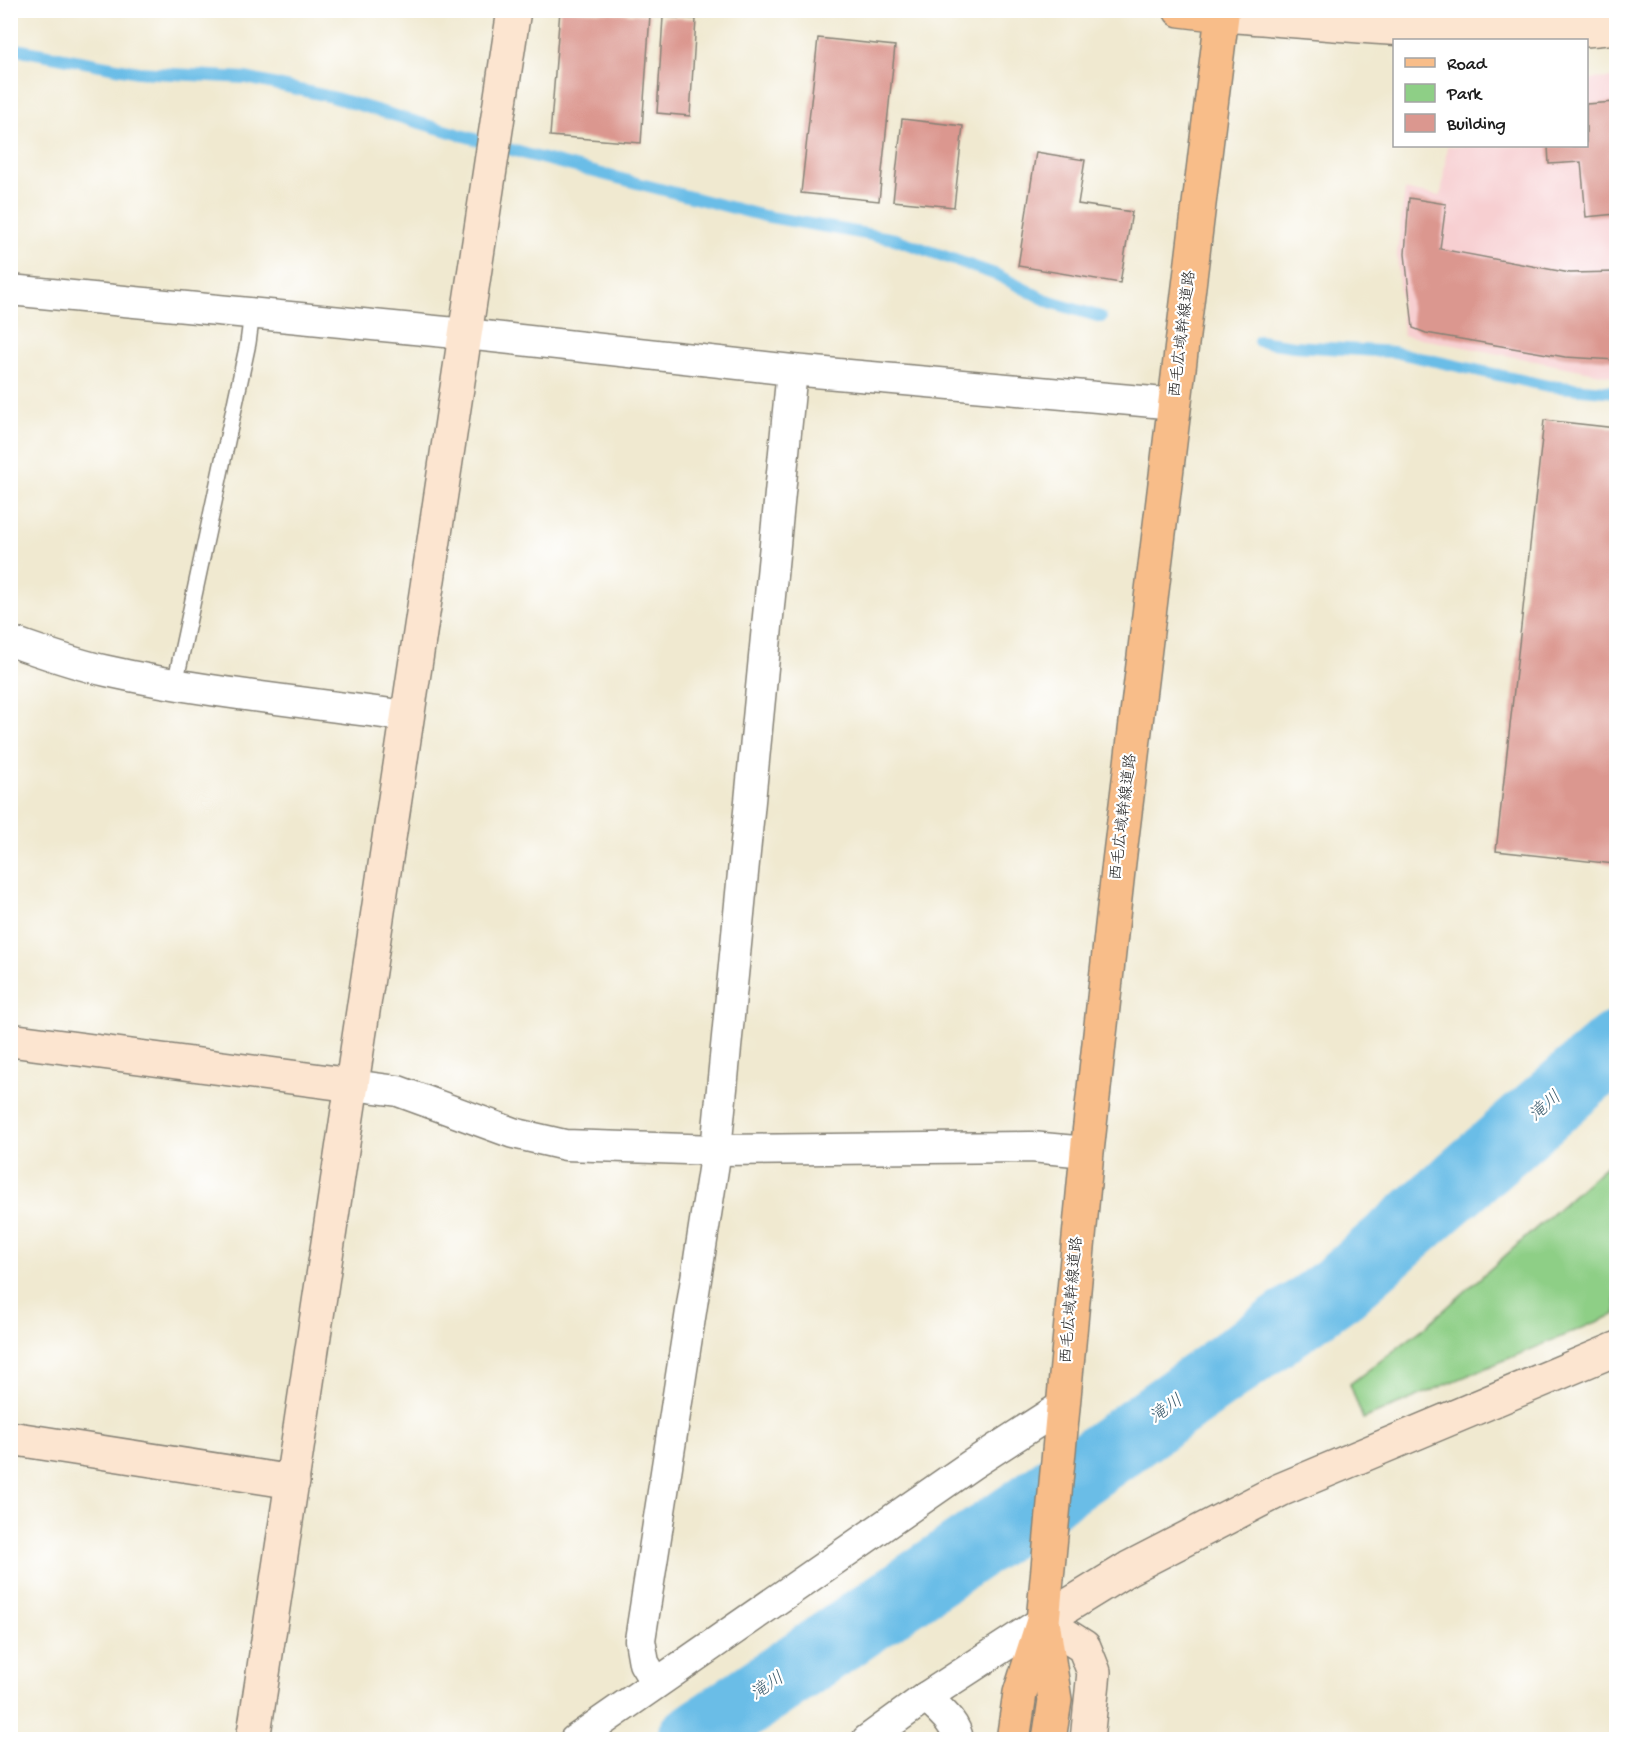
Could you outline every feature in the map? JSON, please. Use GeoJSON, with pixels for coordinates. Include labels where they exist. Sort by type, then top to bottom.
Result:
{"type":"FeatureCollection","features":[{"type":"Feature","properties":{"kind":"main road"},"geometry":{"type":"LineString","coordinates":[[1180,10],[1222,12]]}},
{"type":"Feature","properties":{"kind":"main road","name":"西毛広域幹線道路"},"geometry":{"type":"LineString","coordinates":[[1013,1740],[1020,1694],[1043,1621],[1048,1581],[1087,1152],[1119,862],[1222,12]]}},
{"type":"Feature","properties":{"kind":"main road","name":"西毛広域幹線道路"},"geometry":{"type":"LineString","coordinates":[[1043,1621],[1055,1700],[1049,1740]]}},
{"type":"Feature","properties":{"kind":"street"},"geometry":{"type":"LineString","coordinates":[[253,1740],[514,10]]}},
{"type":"Feature","properties":{"kind":"street"},"geometry":{"type":"LineString","coordinates":[[1222,12],[1434,30],[1569,33],[1617,27]]}},
{"type":"Feature","properties":{"kind":"street"},"geometry":{"type":"LineString","coordinates":[[10,290],[466,334],[792,370],[1176,404]]}},
{"type":"Feature","properties":{"kind":"street"},"geometry":{"type":"LineString","coordinates":[[656,1683],[644,1664],[640,1640],[716,1150],[792,370]]}},
{"type":"Feature","properties":{"kind":"street"},"geometry":{"type":"LineString","coordinates":[[10,641],[79,664],[175,684],[406,716]]}},
{"type":"Feature","properties":{"kind":"street"},"geometry":{"type":"LineString","coordinates":[[10,1040],[398,1090],[513,1133],[554,1143],[716,1150],[1031,1147],[1087,1152]]}},
{"type":"Feature","properties":{"kind":"street"},"geometry":{"type":"LineString","coordinates":[[867,1740],[926,1697],[1129,1568],[1280,1490],[1617,1349]]}},
{"type":"Feature","properties":{"kind":"street"},"geometry":{"type":"LineString","coordinates":[[575,1740],[971,1465],[1063,1417]]}},
{"type":"Feature","properties":{"kind":"street"},"geometry":{"type":"LineString","coordinates":[[10,1438],[293,1482]]}},
{"type":"Feature","properties":{"kind":"street"},"geometry":{"type":"LineString","coordinates":[[1043,1621],[1084,1647],[1094,1672],[1087,1740]]}},
{"type":"Feature","properties":{"kind":"street"},"geometry":{"type":"LineString","coordinates":[[926,1697],[948,1718],[958,1740]]}},
{"type":"Feature","properties":{"kind":"lane"},"geometry":{"type":"LineString","coordinates":[[175,684],[248,343],[252,313]]}},
{"type":"Feature","properties":{"kind":"shaded area"},"geometry":{"type":"Polygon","coordinates":[[[1616,78],[1616,377],[1403,335],[1397,254],[1405,190],[1441,196],[1447,147],[1588,147],[1588,79],[1616,78]]]}},
{"type":"Feature","properties":{"kind":"green space"},"geometry":{"type":"Polygon","coordinates":[[[1616,1157],[1616,1314],[1363,1419],[1350,1384],[1425,1327],[1616,1157]]]}},
{"type":"Feature","properties":{"kind":"building"},"geometry":{"type":"Polygon","coordinates":[[[560,10],[650,15],[641,143],[550,136],[560,10]]]}},
{"type":"Feature","properties":{"kind":"building"},"geometry":{"type":"Polygon","coordinates":[[[663,17],[696,19],[690,116],[657,113],[663,17]]]}},
{"type":"Feature","properties":{"kind":"building"},"geometry":{"type":"Polygon","coordinates":[[[818,38],[895,46],[879,201],[801,193],[818,38]]]}},
{"type":"Feature","properties":{"kind":"building"},"geometry":{"type":"Polygon","coordinates":[[[1616,102],[1616,214],[1586,217],[1581,162],[1549,164],[1548,147],[1588,147],[1588,104],[1616,102]]]}},
{"type":"Feature","properties":{"kind":"building"},"geometry":{"type":"Polygon","coordinates":[[[902,119],[963,126],[954,207],[893,201],[902,119]]]}},
{"type":"Feature","properties":{"kind":"building"},"geometry":{"type":"Polygon","coordinates":[[[1036,152],[1085,160],[1078,204],[1132,212],[1120,283],[1018,266],[1036,152]]]}},
{"type":"Feature","properties":{"kind":"building"},"geometry":{"type":"Polygon","coordinates":[[[1409,198],[1446,204],[1440,249],[1570,273],[1616,272],[1616,360],[1565,357],[1426,333],[1413,328],[1405,254],[1409,198]]]}},
{"type":"Feature","properties":{"kind":"building"},"geometry":{"type":"Polygon","coordinates":[[[1544,420],[1616,428],[1616,838],[1614,864],[1496,851],[1544,420]]]}},
{"type":"Feature","properties":{"kind":"waterway"},"geometry":{"type":"LineString","coordinates":[[10,48],[138,72],[246,78],[332,97],[529,155],[764,216],[895,239],[997,275],[1050,302],[1101,317]]}},
{"type":"Feature","properties":{"kind":"waterway"},"geometry":{"type":"LineString","coordinates":[[1259,341],[1294,346],[1394,352],[1548,386],[1616,392]]}},
{"type":"Feature","properties":{"kind":"waterway","name":"滝川"},"geometry":{"type":"LineString","coordinates":[[691,1740],[1021,1514],[1340,1287],[1616,1046]]}}]}
